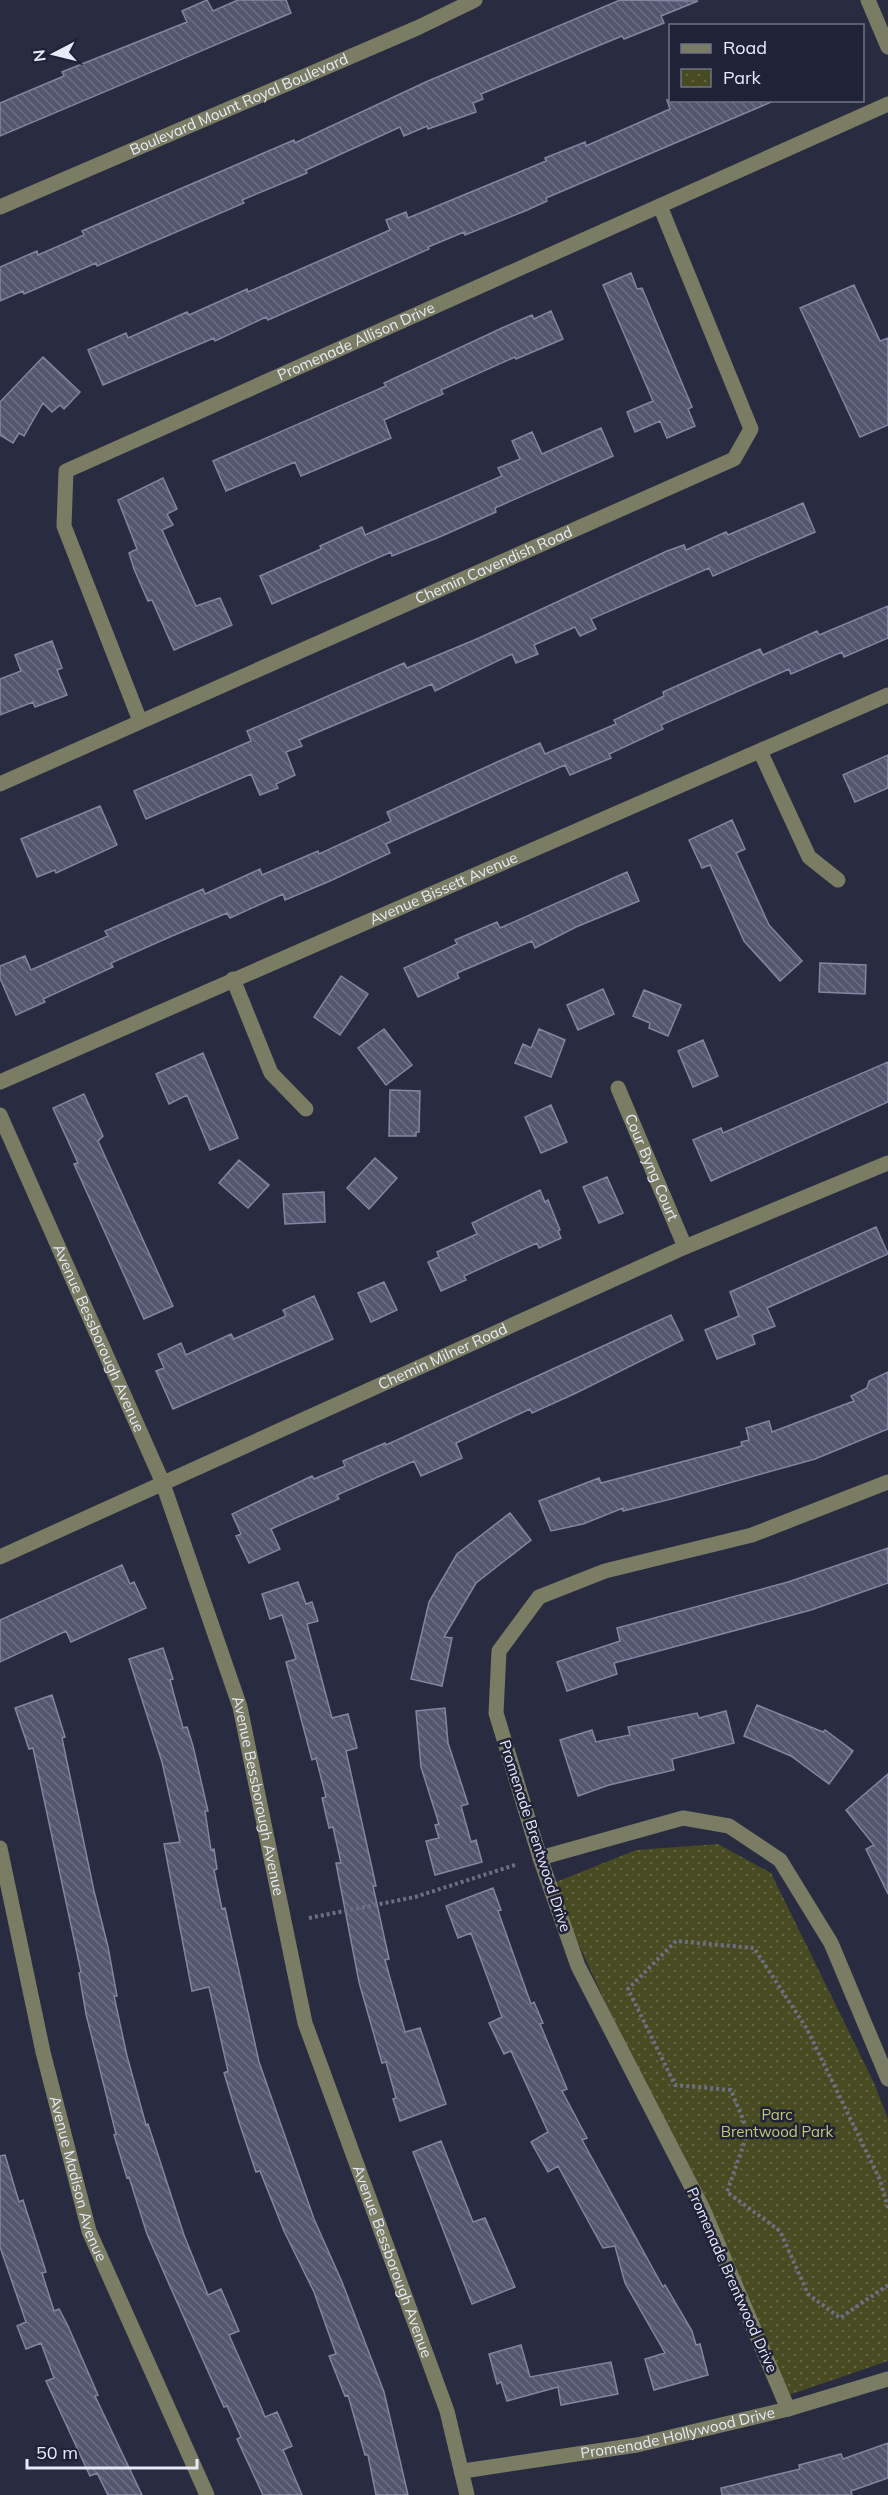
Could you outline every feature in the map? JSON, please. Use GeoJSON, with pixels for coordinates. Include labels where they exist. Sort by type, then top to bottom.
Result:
{"type":"FeatureCollection","features":[{"type":"Feature","properties":{"kind":"street","name":"Boulevard Mount Royal Boulevard"},"geometry":{"type":"LineString","coordinates":[[0,207],[417,28],[475,0]]}},
{"type":"Feature","properties":{"kind":"street"},"geometry":{"type":"LineString","coordinates":[[868,0],[888,47]]}},
{"type":"Feature","properties":{"kind":"street","name":"Promenade Allison Drive"},"geometry":{"type":"LineString","coordinates":[[140,721],[64,526],[66,471],[888,104]]}},
{"type":"Feature","properties":{"kind":"street","name":"Chemin Cavendish Road"},"geometry":{"type":"LineString","coordinates":[[0,784],[735,459],[751,429],[660,206]]}},
{"type":"Feature","properties":{"kind":"street","name":"Avenue Bissett Avenue"},"geometry":{"type":"LineString","coordinates":[[0,1082],[888,694]]}},
{"type":"Feature","properties":{"kind":"street"},"geometry":{"type":"LineString","coordinates":[[760,751],[809,857],[838,880]]}},
{"type":"Feature","properties":{"kind":"street"},"geometry":{"type":"LineString","coordinates":[[233,979],[272,1073],[306,1109]]}},
{"type":"Feature","properties":{"kind":"street","name":"Cour Byng Court"},"geometry":{"type":"LineString","coordinates":[[618,1088],[685,1247]]}},
{"type":"Feature","properties":{"kind":"street","name":"Avenue Bessborough Avenue"},"geometry":{"type":"LineString","coordinates":[[0,1115],[162,1481],[240,1707],[305,2023],[447,2410],[467,2495]]}},
{"type":"Feature","properties":{"kind":"street","name":"Chemin Milner Road"},"geometry":{"type":"LineString","coordinates":[[0,1557],[162,1481],[685,1247],[888,1163]]}},
{"type":"Feature","properties":{"kind":"street","name":"Promenade Brentwood Drive"},"geometry":{"type":"LineString","coordinates":[[788,2409],[703,2210],[578,1966],[540,1858],[495,1713],[499,1651],[539,1597],[605,1571],[752,1535],[888,1482]]}},
{"type":"Feature","properties":{"kind":"street"},"geometry":{"type":"LineString","coordinates":[[540,1858],[683,1818],[729,1827],[780,1860],[831,1943],[888,2079]]}},
{"type":"Feature","properties":{"kind":"street","name":"Avenue Madison Avenue"},"geometry":{"type":"LineString","coordinates":[[0,1848],[43,2052],[89,2230],[207,2495]]}},
{"type":"Feature","properties":{"kind":"street","name":"Promenade Hollywood Drive"},"geometry":{"type":"LineString","coordinates":[[463,2471],[637,2445],[788,2409],[888,2379]]}},
{"type":"Feature","properties":{"kind":"path"},"geometry":{"type":"LineString","coordinates":[[309,1918],[415,1897],[515,1865]]}},
{"type":"Feature","properties":{"kind":"path"},"geometry":{"type":"LineString","coordinates":[[888,2208],[880,2180],[807,2029],[754,1948],[676,1941],[628,1989],[675,2085],[731,2090],[748,2132],[727,2192],[780,2231],[808,2294],[840,2318],[888,2285]]}},
{"type":"Feature","properties":{"kind":"green space","name":"Parc Brentwood Park"},"geometry":{"type":"Polygon","coordinates":[[[718,1844],[771,1873],[874,2083],[888,2119],[888,2361],[786,2396],[551,1884],[636,1850],[718,1844]]]}},
{"type":"Feature","properties":{"kind":"building"},"geometry":{"type":"Polygon","coordinates":[[[207,0],[213,11],[238,0],[286,0],[291,13],[0,136],[0,103],[64,76],[62,72],[187,22],[182,11],[207,0]]]}},
{"type":"Feature","properties":{"kind":"building"},"geometry":{"type":"Polygon","coordinates":[[[620,0],[698,1],[661,16],[664,23],[624,39],[622,36],[481,94],[483,99],[473,103],[476,112],[428,129],[427,126],[404,136],[400,127],[306,170],[307,173],[242,200],[244,203],[97,266],[96,263],[24,294],[23,291],[0,301],[0,267],[37,251],[38,255],[84,235],[82,231],[294,140],[295,143],[428,81],[620,0]]]}},
{"type":"Feature","properties":{"kind":"building"},"geometry":{"type":"Polygon","coordinates":[[[667,100],[669,102],[771,102],[546,198],[547,201],[525,211],[428,247],[429,249],[268,320],[266,317],[215,341],[214,338],[103,385],[88,350],[126,333],[128,338],[187,312],[189,315],[247,289],[248,292],[390,230],[386,220],[406,212],[408,218],[546,161],[545,158],[585,142],[586,146],[670,109],[667,100]]]}},
{"type":"Feature","properties":{"kind":"building"},"geometry":{"type":"Polygon","coordinates":[[[631,273],[637,289],[642,288],[692,407],[688,409],[695,426],[667,438],[660,421],[635,432],[627,412],[653,401],[603,285],[631,273]]]}},
{"type":"Feature","properties":{"kind":"building"},"geometry":{"type":"Polygon","coordinates":[[[854,285],[880,341],[888,338],[888,425],[860,437],[800,308],[854,285]]]}},
{"type":"Feature","properties":{"kind":"building"},"geometry":{"type":"Polygon","coordinates":[[[551,311],[563,339],[516,359],[515,357],[441,390],[443,394],[384,420],[391,438],[301,476],[295,462],[226,491],[213,461],[386,386],[384,383],[502,328],[532,315],[534,319],[551,311]]]}},
{"type":"Feature","properties":{"kind":"building"},"geometry":{"type":"Polygon","coordinates":[[[43,357],[80,392],[64,409],[60,405],[52,412],[43,403],[24,436],[19,433],[13,443],[0,435],[0,402],[43,357]]]}},
{"type":"Feature","properties":{"kind":"building"},"geometry":{"type":"Polygon","coordinates":[[[601,428],[613,456],[495,508],[496,512],[437,538],[392,556],[391,552],[272,604],[260,576],[321,549],[320,546],[362,527],[365,535],[502,476],[498,468],[520,459],[512,441],[532,432],[542,454],[601,428]]]}},
{"type":"Feature","properties":{"kind":"building"},"geometry":{"type":"Polygon","coordinates":[[[163,478],[177,509],[167,514],[173,525],[162,530],[196,606],[220,598],[232,625],[174,650],[152,600],[148,601],[134,569],[129,553],[137,549],[118,500],[163,478]]]}},
{"type":"Feature","properties":{"kind":"building"},"geometry":{"type":"Polygon","coordinates":[[[803,503],[815,532],[713,576],[709,568],[591,619],[596,629],[580,636],[575,627],[534,645],[538,654],[516,663],[512,654],[435,691],[432,684],[299,740],[302,746],[286,752],[295,775],[276,784],[278,788],[260,795],[251,774],[146,819],[134,791],[251,741],[247,731],[404,663],[407,668],[479,638],[667,551],[684,545],[686,550],[803,503]]]}},
{"type":"Feature","properties":{"kind":"building"},"geometry":{"type":"Polygon","coordinates":[[[888,606],[888,638],[844,657],[842,652],[791,674],[789,669],[661,725],[663,729],[609,754],[611,758],[570,775],[565,765],[386,844],[390,853],[330,881],[285,900],[283,894],[230,918],[227,913],[172,936],[111,963],[113,967],[43,999],[45,1002],[16,1015],[0,978],[0,966],[25,956],[31,970],[108,936],[105,931],[203,889],[205,894],[260,869],[262,875],[318,851],[319,854],[391,821],[387,812],[540,743],[545,754],[616,724],[614,720],[664,696],[663,692],[760,649],[763,655],[817,631],[819,635],[888,606]]]}},
{"type":"Feature","properties":{"kind":"building"},"geometry":{"type":"Polygon","coordinates":[[[52,641],[62,668],[57,670],[67,695],[35,707],[33,702],[0,715],[0,679],[21,671],[15,655],[52,641]]]}},
{"type":"Feature","properties":{"kind":"building"},"geometry":{"type":"Polygon","coordinates":[[[888,755],[888,788],[855,802],[843,775],[888,755]]]}},
{"type":"Feature","properties":{"kind":"building"},"geometry":{"type":"Polygon","coordinates":[[[100,806],[117,845],[56,873],[55,870],[37,877],[21,839],[100,806]]]}},
{"type":"Feature","properties":{"kind":"building"},"geometry":{"type":"Polygon","coordinates":[[[732,820],[745,849],[736,853],[769,925],[802,961],[780,981],[744,941],[710,865],[702,868],[689,840],[732,820]]]}},
{"type":"Feature","properties":{"kind":"building"},"geometry":{"type":"Polygon","coordinates":[[[627,872],[639,901],[576,927],[535,948],[532,941],[457,973],[459,978],[418,997],[404,968],[457,944],[455,940],[497,922],[500,928],[627,872]]]}},
{"type":"Feature","properties":{"kind":"building"},"geometry":{"type":"Polygon","coordinates":[[[820,963],[866,965],[865,994],[819,992],[820,963]]]}},
{"type":"Feature","properties":{"kind":"building"},"geometry":{"type":"Polygon","coordinates":[[[341,976],[368,994],[340,1035],[314,1017],[341,976]]]}},
{"type":"Feature","properties":{"kind":"building"},"geometry":{"type":"Polygon","coordinates":[[[603,989],[614,1014],[578,1030],[567,1005],[603,989]]]}},
{"type":"Feature","properties":{"kind":"building"},"geometry":{"type":"Polygon","coordinates":[[[644,990],[681,1005],[668,1036],[649,1028],[650,1023],[633,1016],[644,990]]]}},
{"type":"Feature","properties":{"kind":"building"},"geometry":{"type":"Polygon","coordinates":[[[384,1029],[412,1065],[386,1085],[358,1048],[384,1029]]]}},
{"type":"Feature","properties":{"kind":"building"},"geometry":{"type":"Polygon","coordinates":[[[539,1029],[565,1040],[551,1077],[515,1063],[523,1044],[531,1048],[539,1029]]]}},
{"type":"Feature","properties":{"kind":"building"},"geometry":{"type":"Polygon","coordinates":[[[703,1040],[718,1076],[693,1087],[678,1051],[703,1040]]]}},
{"type":"Feature","properties":{"kind":"building"},"geometry":{"type":"Polygon","coordinates":[[[203,1053],[238,1138],[210,1150],[187,1095],[169,1104],[156,1074],[203,1053]]]}},
{"type":"Feature","properties":{"kind":"building"},"geometry":{"type":"Polygon","coordinates":[[[888,1062],[888,1102],[711,1181],[693,1140],[721,1128],[723,1133],[888,1062]]]}},
{"type":"Feature","properties":{"kind":"building"},"geometry":{"type":"Polygon","coordinates":[[[390,1090],[420,1091],[419,1132],[416,1132],[416,1136],[389,1136],[390,1090]]]}},
{"type":"Feature","properties":{"kind":"building"},"geometry":{"type":"Polygon","coordinates":[[[84,1094],[103,1136],[98,1141],[173,1306],[144,1319],[74,1164],[78,1163],[53,1108],[84,1094]]]}},
{"type":"Feature","properties":{"kind":"building"},"geometry":{"type":"Polygon","coordinates":[[[551,1105],[567,1142],[541,1153],[525,1117],[551,1105]]]}},
{"type":"Feature","properties":{"kind":"building"},"geometry":{"type":"Polygon","coordinates":[[[375,1158],[397,1178],[369,1209],[347,1188],[375,1158]]]}},
{"type":"Feature","properties":{"kind":"building"},"geometry":{"type":"Polygon","coordinates":[[[239,1160],[269,1185],[248,1208],[219,1183],[239,1160]]]}},
{"type":"Feature","properties":{"kind":"building"},"geometry":{"type":"Polygon","coordinates":[[[607,1177],[623,1213],[599,1223],[583,1187],[607,1177]]]}},
{"type":"Feature","properties":{"kind":"building"},"geometry":{"type":"Polygon","coordinates":[[[540,1190],[545,1202],[548,1200],[561,1238],[539,1248],[537,1243],[464,1276],[466,1280],[441,1291],[428,1262],[439,1257],[437,1252],[477,1234],[472,1223],[540,1190]]]}},
{"type":"Feature","properties":{"kind":"building"},"geometry":{"type":"Polygon","coordinates":[[[324,1192],[325,1222],[285,1224],[283,1194],[324,1192]]]}},
{"type":"Feature","properties":{"kind":"building"},"geometry":{"type":"Polygon","coordinates":[[[876,1227],[888,1254],[767,1308],[775,1326],[752,1335],[755,1344],[717,1359],[705,1330],[739,1316],[730,1292],[876,1227]]]}},
{"type":"Feature","properties":{"kind":"building"},"geometry":{"type":"Polygon","coordinates":[[[384,1282],[397,1310],[371,1322],[358,1293],[384,1282]]]}},
{"type":"Feature","properties":{"kind":"building"},"geometry":{"type":"Polygon","coordinates":[[[314,1296],[333,1339],[173,1409],[156,1371],[164,1368],[158,1354],[181,1343],[186,1355],[231,1334],[234,1339],[286,1316],[283,1310],[314,1296]]]}},
{"type":"Feature","properties":{"kind":"building"},"geometry":{"type":"Polygon","coordinates":[[[671,1315],[683,1340],[574,1394],[532,1413],[530,1409],[456,1443],[462,1458],[421,1476],[414,1461],[337,1495],[339,1499],[271,1529],[280,1549],[249,1563],[236,1536],[241,1534],[232,1514],[312,1476],[314,1479],[345,1466],[343,1461],[385,1443],[386,1445],[671,1315]]]}},
{"type":"Feature","properties":{"kind":"building"},"geometry":{"type":"Polygon","coordinates":[[[888,1372],[888,1429],[815,1459],[675,1498],[623,1511],[623,1508],[583,1524],[551,1531],[539,1501],[599,1478],[601,1483],[742,1446],[741,1442],[749,1440],[746,1428],[769,1421],[772,1432],[854,1401],[851,1396],[867,1388],[869,1381],[888,1372]]]}},
{"type":"Feature","properties":{"kind":"building"},"geometry":{"type":"Polygon","coordinates":[[[510,1513],[531,1540],[476,1583],[444,1637],[452,1638],[442,1686],[411,1679],[429,1602],[457,1554],[510,1513]]]}},
{"type":"Feature","properties":{"kind":"building"},"geometry":{"type":"Polygon","coordinates":[[[888,1548],[888,1583],[811,1610],[614,1663],[617,1674],[567,1691],[557,1662],[620,1641],[617,1628],[788,1582],[888,1548]]]}},
{"type":"Feature","properties":{"kind":"building"},"geometry":{"type":"Polygon","coordinates":[[[122,1565],[130,1584],[134,1582],[146,1608],[71,1642],[66,1631],[0,1662],[0,1620],[122,1565]]]}},
{"type":"Feature","properties":{"kind":"building"},"geometry":{"type":"Polygon","coordinates":[[[298,1582],[306,1604],[312,1602],[318,1621],[307,1624],[332,1718],[348,1714],[357,1748],[346,1751],[376,1886],[373,1886],[389,1959],[385,1960],[405,2032],[420,2028],[446,2104],[400,2121],[386,2062],[382,2063],[359,1982],[336,1863],[341,1863],[333,1827],[329,1828],[322,1798],[326,1797],[316,1758],[312,1760],[286,1662],[296,1659],[282,1615],[270,1619],[262,1594],[298,1582]]]}},
{"type":"Feature","properties":{"kind":"building"},"geometry":{"type":"Polygon","coordinates":[[[163,1648],[173,1679],[170,1680],[183,1728],[187,1727],[193,1746],[208,1811],[205,1811],[211,1850],[214,1849],[217,1869],[214,1870],[222,1909],[225,1908],[259,2062],[314,2219],[342,2282],[384,2392],[408,2495],[376,2495],[368,2455],[365,2455],[348,2395],[345,2396],[329,2356],[336,2354],[314,2292],[284,2231],[260,2171],[256,2172],[239,2122],[224,2073],[228,2071],[209,1987],[192,1991],[164,1844],[180,1842],[162,1762],[129,1659],[163,1648]]]}},
{"type":"Feature","properties":{"kind":"building"},"geometry":{"type":"Polygon","coordinates":[[[52,1695],[65,1737],[62,1738],[108,1947],[117,1996],[114,1996],[127,2056],[146,2125],[148,2124],[184,2235],[208,2295],[221,2289],[239,2331],[229,2335],[265,2417],[277,2412],[292,2446],[283,2450],[302,2495],[263,2495],[237,2439],[241,2437],[227,2406],[224,2407],[147,2234],[129,2177],[127,2178],[114,2135],[116,2134],[86,2014],[79,1973],[81,1972],[33,1748],[29,1749],[15,1708],[52,1695]]]}},
{"type":"Feature","properties":{"kind":"building"},"geometry":{"type":"Polygon","coordinates":[[[757,1705],[823,1732],[825,1730],[853,1751],[829,1784],[791,1756],[744,1736],[757,1705]]]}},
{"type":"Feature","properties":{"kind":"building"},"geometry":{"type":"Polygon","coordinates":[[[445,1708],[448,1743],[468,1804],[461,1806],[471,1842],[476,1840],[482,1862],[435,1875],[426,1841],[439,1838],[435,1825],[439,1824],[421,1767],[416,1711],[445,1708]]]}},
{"type":"Feature","properties":{"kind":"building"},"geometry":{"type":"Polygon","coordinates":[[[726,1711],[734,1743],[672,1759],[674,1770],[609,1785],[578,1796],[560,1740],[592,1730],[596,1742],[630,1735],[628,1727],[697,1713],[699,1718],[726,1711]]]}},
{"type":"Feature","properties":{"kind":"building"},"geometry":{"type":"Polygon","coordinates":[[[888,1774],[888,1894],[866,1849],[874,1845],[846,1810],[888,1774]]]}},
{"type":"Feature","properties":{"kind":"building"},"geometry":{"type":"Polygon","coordinates":[[[493,1888],[501,1910],[498,1911],[531,2004],[534,2002],[543,2023],[540,2024],[567,2089],[562,2091],[587,2138],[582,2140],[663,2287],[665,2285],[692,2331],[696,2345],[700,2344],[708,2375],[654,2390],[645,2359],[665,2353],[625,2283],[615,2246],[603,2248],[558,2166],[548,2172],[531,2142],[548,2132],[511,2051],[504,2054],[489,2023],[502,2017],[471,1933],[458,1938],[446,1906],[493,1888]]]}},
{"type":"Feature","properties":{"kind":"building"},"geometry":{"type":"Polygon","coordinates":[[[441,2141],[473,2222],[485,2218],[515,2287],[472,2304],[413,2152],[441,2141]]]}},
{"type":"Feature","properties":{"kind":"building"},"geometry":{"type":"Polygon","coordinates":[[[5,2155],[19,2202],[23,2200],[46,2272],[42,2273],[54,2311],[59,2309],[68,2326],[98,2395],[95,2396],[142,2495],[108,2495],[97,2473],[90,2476],[46,2381],[54,2378],[41,2343],[26,2349],[17,2326],[26,2322],[0,2247],[0,2156],[5,2155]]]}},
{"type":"Feature","properties":{"kind":"building"},"geometry":{"type":"Polygon","coordinates":[[[521,2345],[530,2377],[611,2362],[618,2394],[561,2405],[558,2387],[507,2401],[501,2382],[497,2384],[489,2354],[521,2345]]]}},
{"type":"Feature","properties":{"kind":"building"},"geometry":{"type":"Polygon","coordinates":[[[888,2443],[888,2478],[851,2491],[852,2495],[722,2495],[721,2488],[800,2469],[799,2465],[841,2454],[843,2459],[888,2443]]]}}]}
